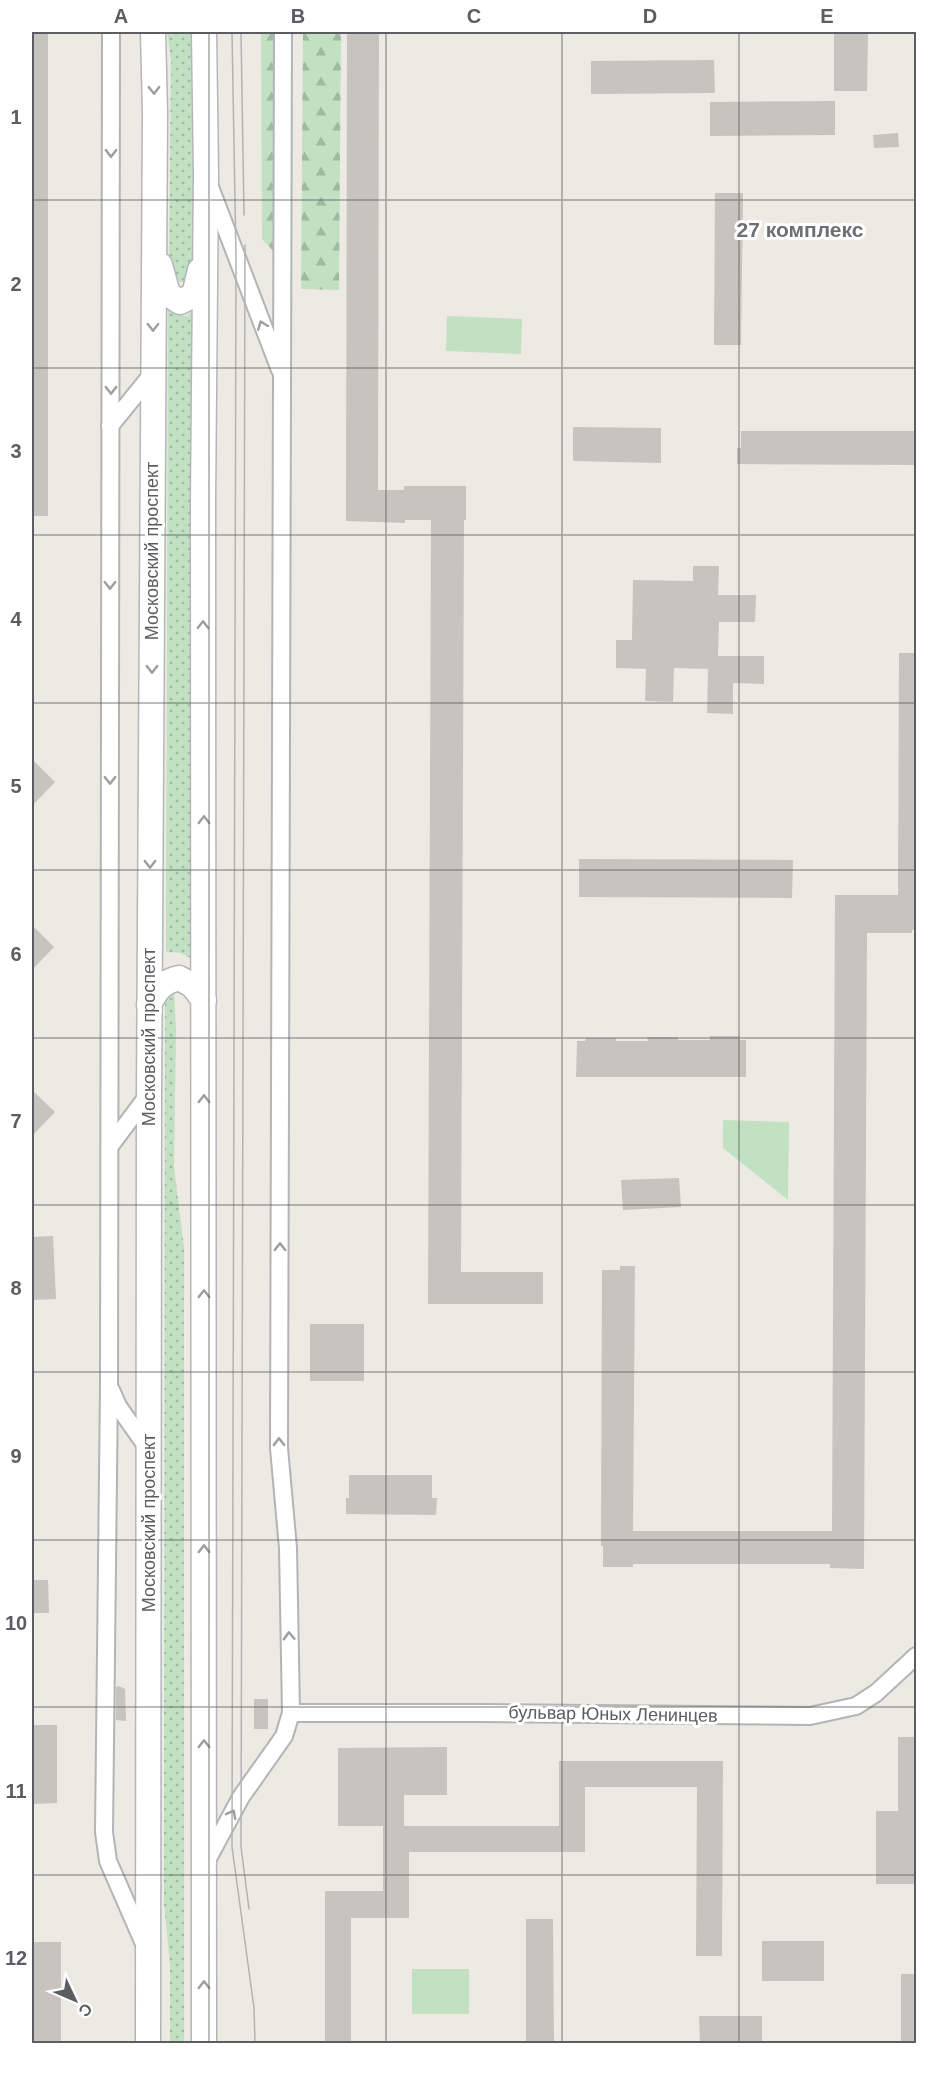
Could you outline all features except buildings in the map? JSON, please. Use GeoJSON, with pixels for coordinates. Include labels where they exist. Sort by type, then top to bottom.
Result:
{"type":"FeatureCollection","features":[{"type":"Feature","properties":{"kind":"main road","name":"Московский проспект"},"geometry":{"type":"LineString","coordinates":[[148,2043],[153,32]]}},
{"type":"Feature","properties":{"kind":"main road"},"geometry":{"type":"LineString","coordinates":[[204,32],[206,174],[204,2043]]}},
{"type":"Feature","properties":{"kind":"main road"},"geometry":{"type":"LineString","coordinates":[[154,245],[168,294],[180,302],[194,295],[205,247]]}},
{"type":"Feature","properties":{"kind":"main road"},"geometry":{"type":"LineString","coordinates":[[150,1005],[156,991],[167,981],[179,978],[192,985],[204,1000]]}},
{"type":"Feature","properties":{"kind":"street"},"geometry":{"type":"LineString","coordinates":[[111,32],[110,1146],[104,1832],[108,1861],[147,1950]]}},
{"type":"Feature","properties":{"kind":"street"},"geometry":{"type":"LineString","coordinates":[[204,1866],[241,1797],[284,1736],[291,1713],[288,1548],[279,1448],[283,32]]}},
{"type":"Feature","properties":{"kind":"street"},"geometry":{"type":"LineString","coordinates":[[206,174],[283,380]]}},
{"type":"Feature","properties":{"kind":"street"},"geometry":{"type":"LineString","coordinates":[[111,426],[153,373]]}},
{"type":"Feature","properties":{"kind":"street"},"geometry":{"type":"LineString","coordinates":[[110,1146],[149,1094]]}},
{"type":"Feature","properties":{"kind":"street"},"geometry":{"type":"LineString","coordinates":[[109,1386],[118,1406],[149,1450]]}},
{"type":"Feature","properties":{"kind":"street","name":"бульвар Юных Ленинцев"},"geometry":{"type":"LineString","coordinates":[[291,1713],[810,1716],[856,1706],[876,1693],[916,1656]]}},
{"type":"Feature","properties":{"kind":"green space"},"geometry":{"type":"Polygon","coordinates":[[[167,32],[193,32],[194,273],[185,282],[176,281],[169,274],[171,59],[167,32]]]}},
{"type":"Feature","properties":{"kind":"green space"},"geometry":{"type":"Polygon","coordinates":[[[261,32],[277,32],[273,208],[276,254],[262,239],[261,32]]]}},
{"type":"Feature","properties":{"kind":"green space"},"geometry":{"type":"Polygon","coordinates":[[[303,32],[341,32],[339,290],[301,289],[303,32]]]}},
{"type":"Feature","properties":{"kind":"green space"},"geometry":{"type":"Polygon","coordinates":[[[196,306],[192,959],[181,953],[166,952],[168,307],[179,316],[187,316],[196,306]]]}},
{"type":"Feature","properties":{"kind":"green space"},"geometry":{"type":"Polygon","coordinates":[[[447,316],[522,319],[521,354],[446,351],[447,316]]]}},
{"type":"Feature","properties":{"kind":"green space"},"geometry":{"type":"Polygon","coordinates":[[[165,990],[174,991],[176,1030],[174,1167],[184,1247],[184,2044],[170,2043],[170,1965],[164,1904],[165,990]]]}},
{"type":"Feature","properties":{"kind":"green space"},"geometry":{"type":"Polygon","coordinates":[[[723,1120],[789,1122],[788,1200],[723,1148],[723,1120]]]}},
{"type":"Feature","properties":{"kind":"green space"},"geometry":{"type":"Polygon","coordinates":[[[412,1969],[469,1969],[469,2014],[412,2014],[412,1969]]]}},
{"type":"Feature","properties":{"kind":"tram line"},"geometry":{"type":"LineString","coordinates":[[232,32],[236,257],[232,1847],[254,2008],[255,2044]]}},
{"type":"Feature","properties":{"kind":"tram line"},"geometry":{"type":"LineString","coordinates":[[241,32],[244,215]]}},
{"type":"Feature","properties":{"kind":"tram line"},"geometry":{"type":"LineString","coordinates":[[245,245],[241,1847],[249,1909]]}},
{"type":"Feature","properties":{"kind":"district","name":"27 комплекс"},"geometry":{"type":"Point","coordinates":[800,230]}}]}
